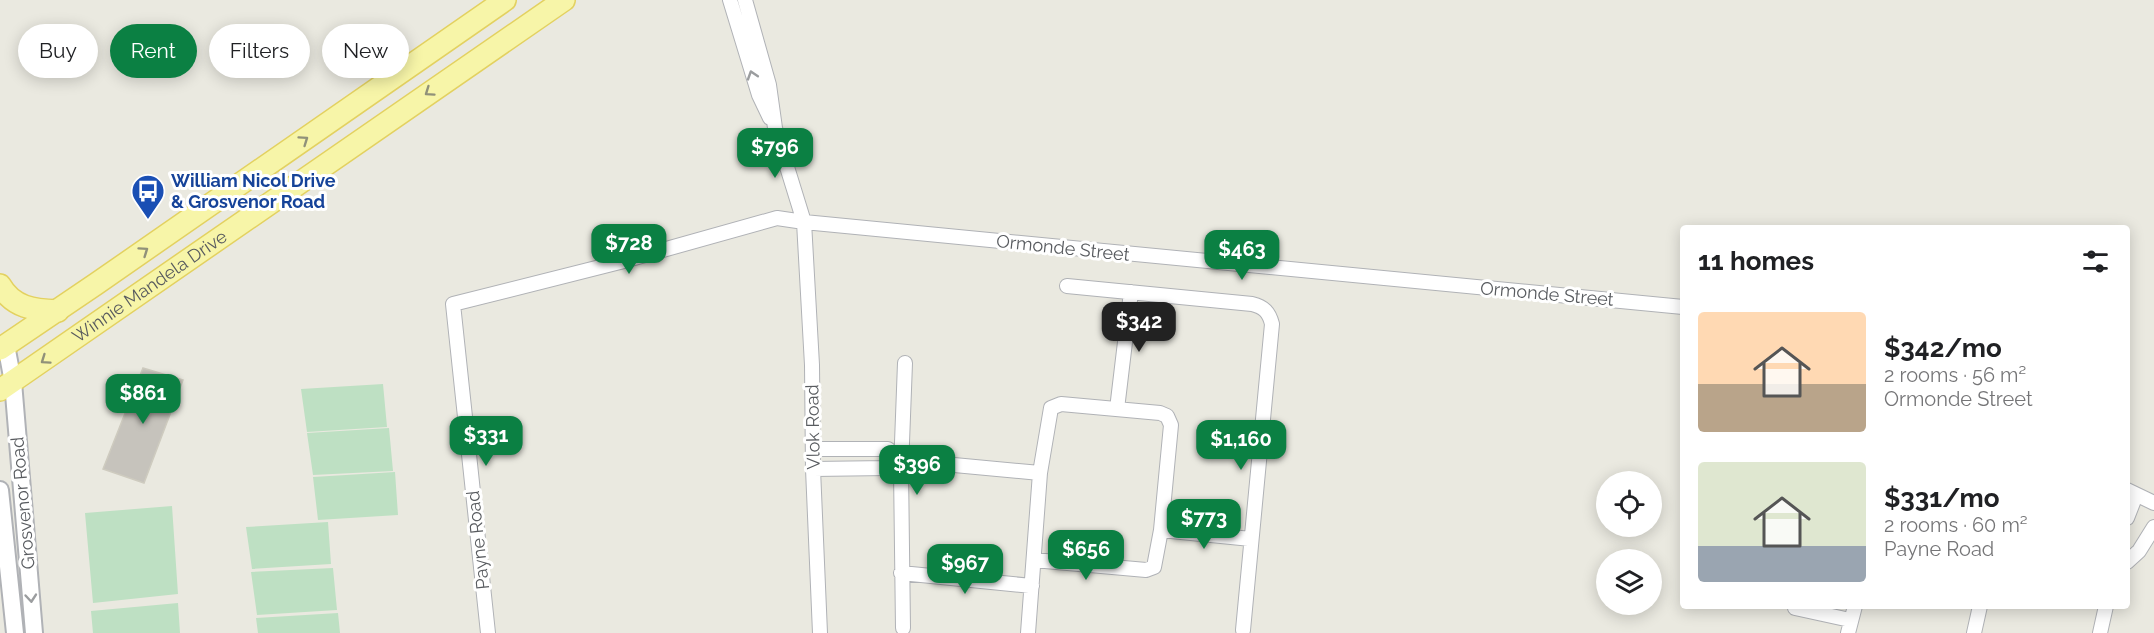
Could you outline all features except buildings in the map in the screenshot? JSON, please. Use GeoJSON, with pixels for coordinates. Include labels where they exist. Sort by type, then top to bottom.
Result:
{"type":"FeatureCollection","features":[{"type":"Feature","properties":{"kind":"main road","name":"Winnie Mandela Drive"},"geometry":{"type":"LineString","coordinates":[[2,345],[58,311],[505,0]]}},
{"type":"Feature","properties":{"kind":"main road","name":"Winnie Mandela Drive"},"geometry":{"type":"LineString","coordinates":[[6,386],[564,0]]}},
{"type":"Feature","properties":{"kind":"main road"},"geometry":{"type":"LineString","coordinates":[[0,285],[12,299],[23,307],[32,310],[58,311]]}},
{"type":"Feature","properties":{"kind":"street"},"geometry":{"type":"LineString","coordinates":[[730,0],[759,95],[776,128]]}},
{"type":"Feature","properties":{"kind":"street"},"geometry":{"type":"LineString","coordinates":[[745,0],[769,85],[776,128]]}},
{"type":"Feature","properties":{"kind":"street","name":"Vlok Road"},"geometry":{"type":"LineString","coordinates":[[776,128],[804,222],[812,365],[813,469],[820,633]]}},
{"type":"Feature","properties":{"kind":"street","name":"Ormonde Street"},"geometry":{"type":"LineString","coordinates":[[453,304],[620,262],[777,218],[1680,307]]}},
{"type":"Feature","properties":{"kind":"street"},"geometry":{"type":"LineString","coordinates":[[1066,286],[1252,304],[1264,309],[1270,317],[1243,630]]}},
{"type":"Feature","properties":{"kind":"street"},"geometry":{"type":"LineString","coordinates":[[1117,409],[1131,292]]}},
{"type":"Feature","properties":{"kind":"street","name":"Payne Road"},"geometry":{"type":"LineString","coordinates":[[453,304],[488,633]]}},
{"type":"Feature","properties":{"kind":"street","name":"Grosvenor Road"},"geometry":{"type":"LineString","coordinates":[[2,345],[34,633]]}},
{"type":"Feature","properties":{"kind":"street"},"geometry":{"type":"LineString","coordinates":[[903,628],[901,460],[905,363]]}},
{"type":"Feature","properties":{"kind":"street"},"geometry":{"type":"LineString","coordinates":[[1029,633],[1032,586],[1040,473],[1051,408],[1061,404],[1160,413],[1167,416],[1170,422],[1161,530],[1156,563],[1151,569],[1034,560]]}},
{"type":"Feature","properties":{"kind":"street"},"geometry":{"type":"LineString","coordinates":[[813,449],[888,449],[901,460],[1040,473]]}},
{"type":"Feature","properties":{"kind":"street"},"geometry":{"type":"LineString","coordinates":[[813,469],[888,468],[901,460]]}},
{"type":"Feature","properties":{"kind":"street","name":"Grosvenor Road"},"geometry":{"type":"LineString","coordinates":[[0,490],[15,633]]}},
{"type":"Feature","properties":{"kind":"street"},"geometry":{"type":"LineString","coordinates":[[2132,493],[2154,503]]}},
{"type":"Feature","properties":{"kind":"street"},"geometry":{"type":"LineString","coordinates":[[2130,559],[2139,551],[2154,527]]}},
{"type":"Feature","properties":{"kind":"street"},"geometry":{"type":"LineString","coordinates":[[1161,530],[1251,539]]}},
{"type":"Feature","properties":{"kind":"street"},"geometry":{"type":"LineString","coordinates":[[901,573],[1032,586]]}},
{"type":"Feature","properties":{"kind":"street"},"geometry":{"type":"LineString","coordinates":[[1798,609],[1849,626],[1854,609]]}},
{"type":"Feature","properties":{"kind":"street"},"geometry":{"type":"LineString","coordinates":[[1974,633],[1979,609]]}},
{"type":"Feature","properties":{"kind":"street"},"geometry":{"type":"LineString","coordinates":[[2100,633],[2105,609]]}},
{"type":"Feature","properties":{"kind":"green space"},"geometry":{"type":"Polygon","coordinates":[[[383,384],[387,427],[307,432],[301,389],[383,384]]]}},
{"type":"Feature","properties":{"kind":"green space"},"geometry":{"type":"Polygon","coordinates":[[[389,428],[393,471],[313,475],[307,433],[389,428]]]}},
{"type":"Feature","properties":{"kind":"green space"},"geometry":{"type":"Polygon","coordinates":[[[395,472],[398,515],[318,520],[313,477],[395,472]]]}},
{"type":"Feature","properties":{"kind":"green space"},"geometry":{"type":"Polygon","coordinates":[[[172,506],[178,594],[93,603],[85,513],[172,506]]]}},
{"type":"Feature","properties":{"kind":"green space"},"geometry":{"type":"Polygon","coordinates":[[[328,522],[331,564],[252,569],[246,527],[328,522]]]}},
{"type":"Feature","properties":{"kind":"green space"},"geometry":{"type":"Polygon","coordinates":[[[333,568],[337,610],[257,615],[251,572],[333,568]]]}},
{"type":"Feature","properties":{"kind":"green space"},"geometry":{"type":"Polygon","coordinates":[[[178,603],[180,633],[93,633],[91,611],[178,603]]]}},
{"type":"Feature","properties":{"kind":"green space"},"geometry":{"type":"Polygon","coordinates":[[[338,613],[340,633],[258,633],[256,618],[338,613]]]}},
{"type":"Feature","properties":{"kind":"place","name":"William Nicol Drive & Grosvenor Road"},"geometry":{"type":"Point","coordinates":[148,220]}}]}
